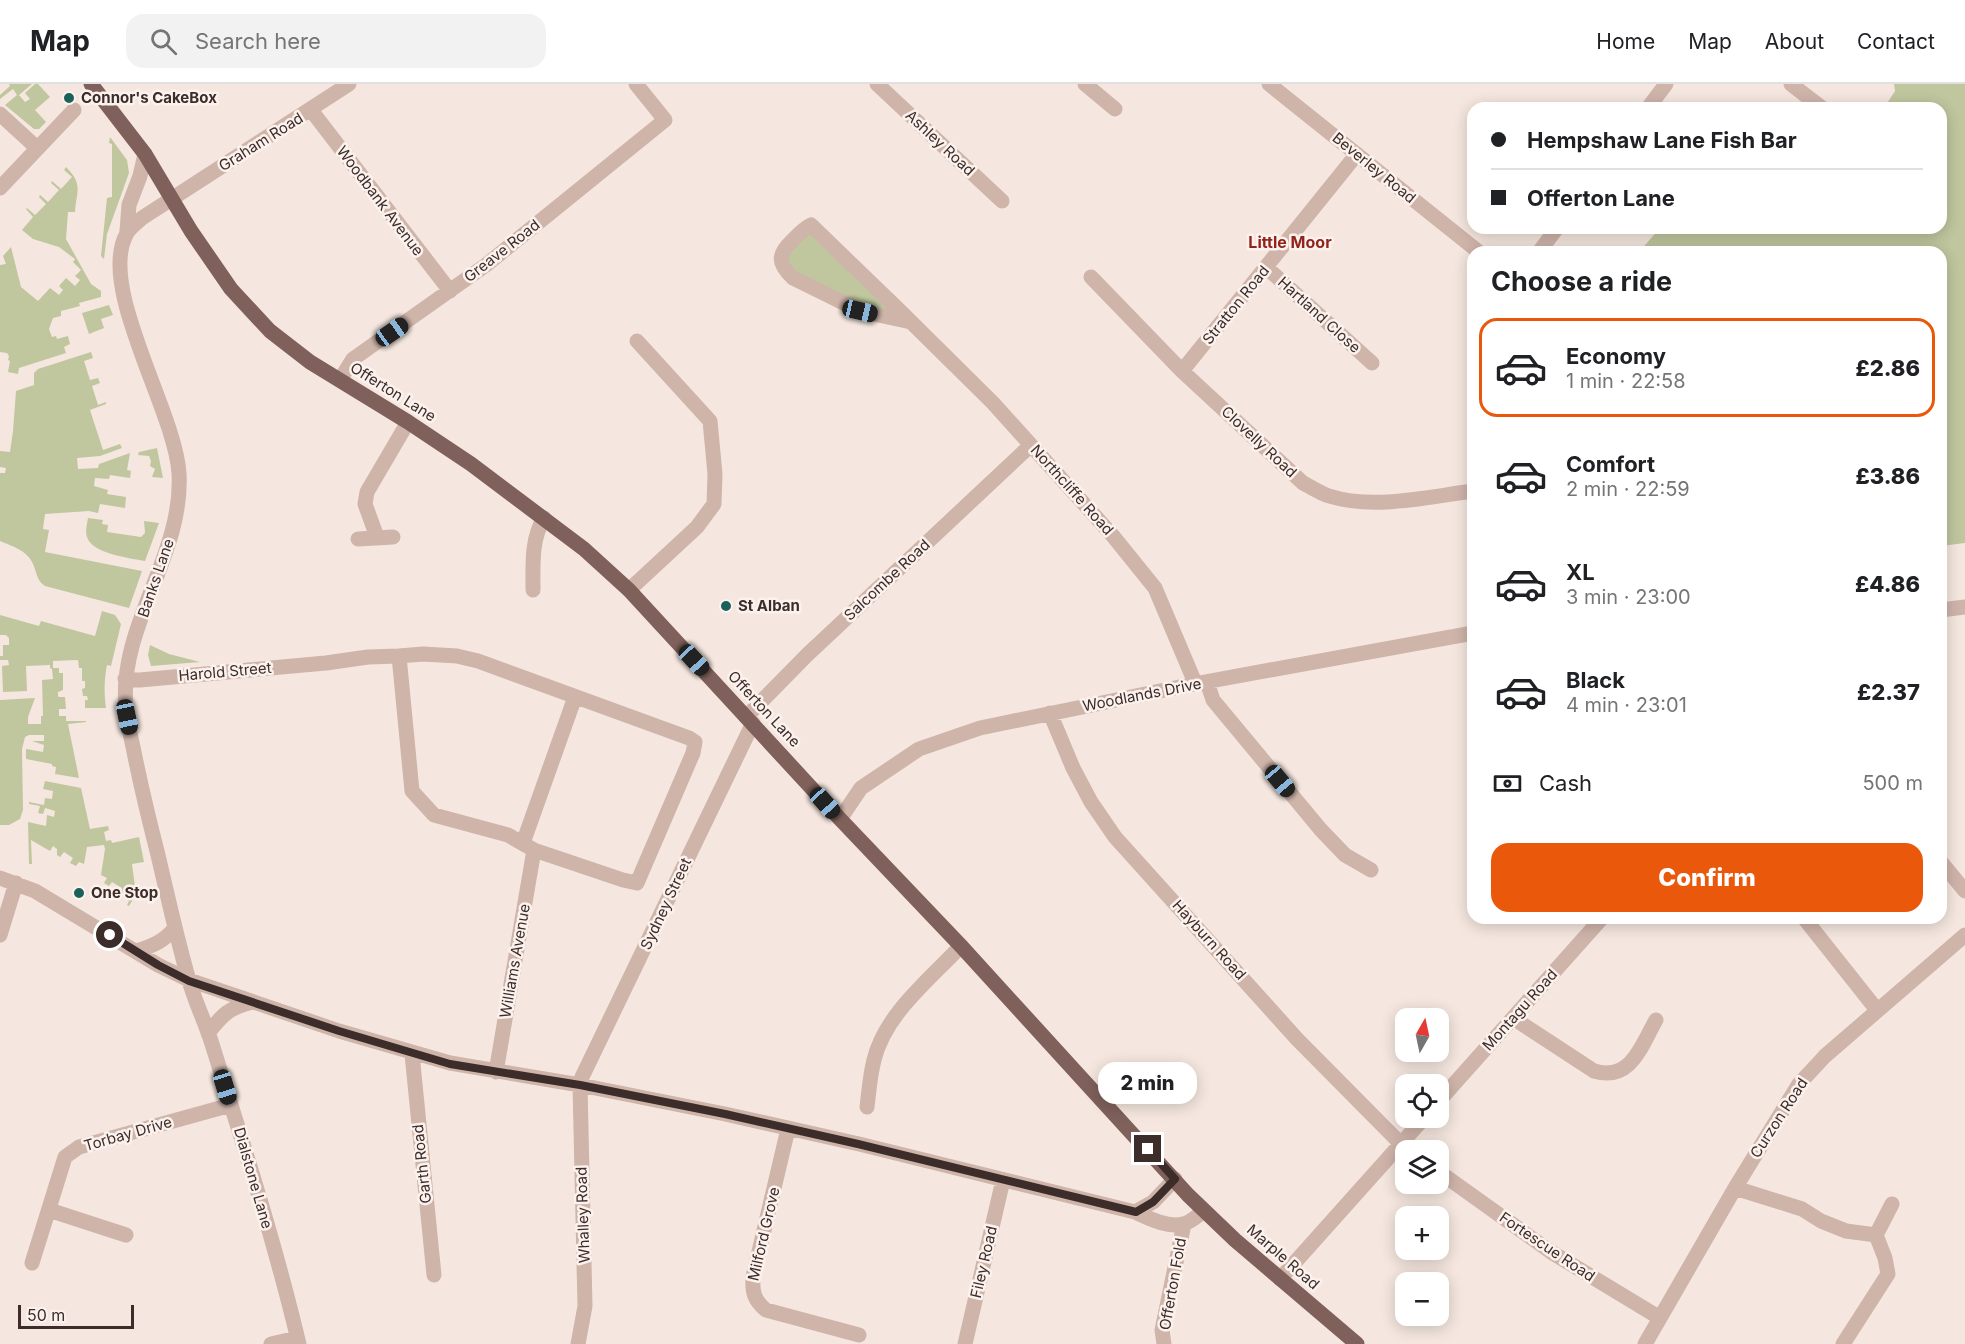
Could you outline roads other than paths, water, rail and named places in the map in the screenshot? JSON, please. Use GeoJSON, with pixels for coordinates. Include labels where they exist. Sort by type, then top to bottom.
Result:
{"type":"FeatureCollection","features":[{"type":"Feature","properties":{"kind":"main road","name":"Offerton Lane"},"geometry":{"type":"LineString","coordinates":[[94,86],[145,154],[171,199],[219,272],[254,315],[286,345],[471,464],[585,549],[629,590],[840,819],[961,946],[1188,1195]]}},
{"type":"Feature","properties":{"kind":"main road","name":"Marple Road"},"geometry":{"type":"LineString","coordinates":[[1188,1195],[1280,1279],[1357,1344]]}},
{"type":"Feature","properties":{"kind":"street","name":"Graham Road"},"geometry":{"type":"LineString","coordinates":[[171,199],[349,84]]}},
{"type":"Feature","properties":{"kind":"street","name":"Greave Road"},"geometry":{"type":"LineString","coordinates":[[340,380],[353,359],[486,265],[664,120],[636,84]]}},
{"type":"Feature","properties":{"kind":"street","name":"Ashley Road"},"geometry":{"type":"LineString","coordinates":[[877,84],[1002,201]]}},
{"type":"Feature","properties":{"kind":"street"},"geometry":{"type":"LineString","coordinates":[[1085,84],[1115,109]]}},
{"type":"Feature","properties":{"kind":"street","name":"Beverley Road"},"geometry":{"type":"LineString","coordinates":[[1269,84],[1472,246]]}},
{"type":"Feature","properties":{"kind":"street"},"geometry":{"type":"LineString","coordinates":[[1652,102],[1666,84]]}},
{"type":"Feature","properties":{"kind":"street"},"geometry":{"type":"LineString","coordinates":[[1791,84],[1814,102]]}},
{"type":"Feature","properties":{"kind":"street"},"geometry":{"type":"LineString","coordinates":[[0,188],[74,110]]}},
{"type":"Feature","properties":{"kind":"street","name":"Woodbank Avenue"},"geometry":{"type":"LineString","coordinates":[[311,110],[450,291]]}},
{"type":"Feature","properties":{"kind":"street"},"geometry":{"type":"LineString","coordinates":[[0,114],[37,148]]}},
{"type":"Feature","properties":{"kind":"street","name":"Banks Lane"},"geometry":{"type":"LineString","coordinates":[[145,154],[140,176],[129,205],[127,231],[122,247],[124,299],[169,429],[179,473],[178,498],[171,538],[137,632],[125,679],[126,707],[133,747],[189,981]]}},
{"type":"Feature","properties":{"kind":"street","name":"Stratton Road"},"geometry":{"type":"LineString","coordinates":[[1182,371],[1357,154]]}},
{"type":"Feature","properties":{"kind":"street"},"geometry":{"type":"LineString","coordinates":[[127,231],[171,199]]}},
{"type":"Feature","properties":{"kind":"street","name":"Northcliffe Road"},"geometry":{"type":"LineString","coordinates":[[911,322],[860,311],[793,278],[784,269],[781,253],[803,229],[811,225],[911,322],[993,403],[1113,536],[1155,588],[1193,678],[1201,683],[1321,830],[1345,855],[1371,870]]}},
{"type":"Feature","properties":{"kind":"street","name":"Hartland Close"},"geometry":{"type":"LineString","coordinates":[[1267,268],[1372,363]]}},
{"type":"Feature","properties":{"kind":"street","name":"Clovelly Road"},"geometry":{"type":"LineString","coordinates":[[1091,277],[1182,371],[1304,483],[1328,496],[1355,501],[1389,501],[1467,492]]}},
{"type":"Feature","properties":{"kind":"street"},"geometry":{"type":"LineString","coordinates":[[629,590],[697,527],[714,504],[715,474],[710,421],[637,341]]}},
{"type":"Feature","properties":{"kind":"street"},"geometry":{"type":"LineString","coordinates":[[377,537],[365,504],[368,492],[408,422]]}},
{"type":"Feature","properties":{"kind":"street","name":"Salcombe Road"},"geometry":{"type":"LineString","coordinates":[[749,720],[807,654],[1031,445]]}},
{"type":"Feature","properties":{"kind":"street"},"geometry":{"type":"LineString","coordinates":[[533,590],[534,548],[539,525],[544,518]]}},
{"type":"Feature","properties":{"kind":"street"},"geometry":{"type":"LineString","coordinates":[[358,539],[393,537]]}},
{"type":"Feature","properties":{"kind":"street"},"geometry":{"type":"LineString","coordinates":[[1947,609],[1965,607]]}},
{"type":"Feature","properties":{"kind":"street","name":"Woodlands Drive"},"geometry":{"type":"LineString","coordinates":[[840,819],[861,788],[918,749],[980,728],[1050,712],[1467,634]]}},
{"type":"Feature","properties":{"kind":"street","name":"Harold Street"},"geometry":{"type":"LineString","coordinates":[[125,679],[140,680],[368,657],[423,654],[457,656],[478,661],[695,742],[693,753],[637,883],[528,846]]}},
{"type":"Feature","properties":{"kind":"street"},"geometry":{"type":"LineString","coordinates":[[399,656],[412,791],[434,815],[507,835],[528,846]]}},
{"type":"Feature","properties":{"kind":"street","name":"Williams Avenue"},"geometry":{"type":"LineString","coordinates":[[496,1072],[528,846],[575,697]]}},
{"type":"Feature","properties":{"kind":"street","name":"Hayburn Road"},"geometry":{"type":"LineString","coordinates":[[1050,712],[1073,768],[1091,802],[1115,837],[1297,1038],[1399,1140]]}},
{"type":"Feature","properties":{"kind":"street","name":"Sydney Street"},"geometry":{"type":"LineString","coordinates":[[580,1085],[749,720]]}},
{"type":"Feature","properties":{"kind":"street"},"geometry":{"type":"LineString","coordinates":[[1947,869],[1965,891]]}},
{"type":"Feature","properties":{"kind":"street"},"geometry":{"type":"LineString","coordinates":[[0,878],[44,896],[158,965],[189,981],[412,1054],[450,1064],[667,1102],[858,1144],[1136,1212],[1150,1219],[1184,1224],[1204,1211]]}},
{"type":"Feature","properties":{"kind":"street"},"geometry":{"type":"LineString","coordinates":[[0,935],[16,883]]}},
{"type":"Feature","properties":{"kind":"street","name":"Montagu Road"},"geometry":{"type":"LineString","coordinates":[[1449,1090],[1597,924]]}},
{"type":"Feature","properties":{"kind":"street"},"geometry":{"type":"LineString","coordinates":[[1809,924],[1877,1010]]}},
{"type":"Feature","properties":{"kind":"street"},"geometry":{"type":"LineString","coordinates":[[136,951],[167,938],[175,928]]}},
{"type":"Feature","properties":{"kind":"street","name":"Curzon Road"},"geometry":{"type":"LineString","coordinates":[[1645,1344],[1735,1188],[1799,1084],[1825,1056],[1965,935]]}},
{"type":"Feature","properties":{"kind":"street"},"geometry":{"type":"LineString","coordinates":[[867,1107],[874,1059],[887,1030],[905,1005],[961,946]]}},
{"type":"Feature","properties":{"kind":"street","name":"Dialstone Lane"},"geometry":{"type":"LineString","coordinates":[[189,981],[231,1105],[298,1341]]}},
{"type":"Feature","properties":{"kind":"street"},"geometry":{"type":"LineString","coordinates":[[208,1033],[230,1009],[252,1002]]}},
{"type":"Feature","properties":{"kind":"street"},"geometry":{"type":"LineString","coordinates":[[1513,1018],[1594,1071],[1605,1074],[1624,1070],[1632,1062],[1656,1020]]}},
{"type":"Feature","properties":{"kind":"street","name":"Garth Road"},"geometry":{"type":"LineString","coordinates":[[412,1054],[434,1275]]}},
{"type":"Feature","properties":{"kind":"street","name":"Whalley Road"},"geometry":{"type":"LineString","coordinates":[[578,1344],[585,1306],[580,1085]]}},
{"type":"Feature","properties":{"kind":"street","name":"Torbay Drive"},"geometry":{"type":"LineString","coordinates":[[32,1263],[65,1157],[79,1147],[231,1105]]}},
{"type":"Feature","properties":{"kind":"street","name":"Milford Grove"},"geometry":{"type":"LineString","coordinates":[[788,1129],[753,1277],[752,1291],[757,1302],[766,1310],[859,1335]]}},
{"type":"Feature","properties":{"kind":"street"},"geometry":{"type":"LineString","coordinates":[[1280,1279],[1395,1159]]}},
{"type":"Feature","properties":{"kind":"street"},"geometry":{"type":"LineString","coordinates":[[1136,1212],[1153,1202],[1175,1179]]}},
{"type":"Feature","properties":{"kind":"street","name":"Fortescue Road"},"geometry":{"type":"LineString","coordinates":[[1449,1179],[1551,1252],[1659,1318]]}},
{"type":"Feature","properties":{"kind":"street","name":"Filey Road"},"geometry":{"type":"LineString","coordinates":[[964,1344],[1003,1180]]}},
{"type":"Feature","properties":{"kind":"street"},"geometry":{"type":"LineString","coordinates":[[1735,1188],[1802,1209],[1821,1221],[1846,1231],[1875,1235]]}},
{"type":"Feature","properties":{"kind":"street"},"geometry":{"type":"LineString","coordinates":[[1875,1235],[1892,1204]]}},
{"type":"Feature","properties":{"kind":"street"},"geometry":{"type":"LineString","coordinates":[[49,1210],[126,1235]]}},
{"type":"Feature","properties":{"kind":"street","name":"Offerton Fold"},"geometry":{"type":"LineString","coordinates":[[1164,1344],[1162,1330],[1184,1224]]}},
{"type":"Feature","properties":{"kind":"street"},"geometry":{"type":"LineString","coordinates":[[1843,1344],[1888,1274],[1885,1258],[1875,1235]]}},
{"type":"Feature","properties":{"kind":"street"},"geometry":{"type":"LineString","coordinates":[[271,1344],[298,1341]]}},
{"type":"Feature","properties":{"kind":"place","name":"Connor's CakeBox"},"geometry":{"type":"Point","coordinates":[69,98]}},
{"type":"Feature","properties":{"kind":"place","name":"St Alban"},"geometry":{"type":"Point","coordinates":[726,606]}},
{"type":"Feature","properties":{"kind":"place","name":"One Stop"},"geometry":{"type":"Point","coordinates":[79,893]}},
{"type":"Feature","properties":{"kind":"district","name":"Little Moor"},"geometry":{"type":"Point","coordinates":[1290,242]}}]}
